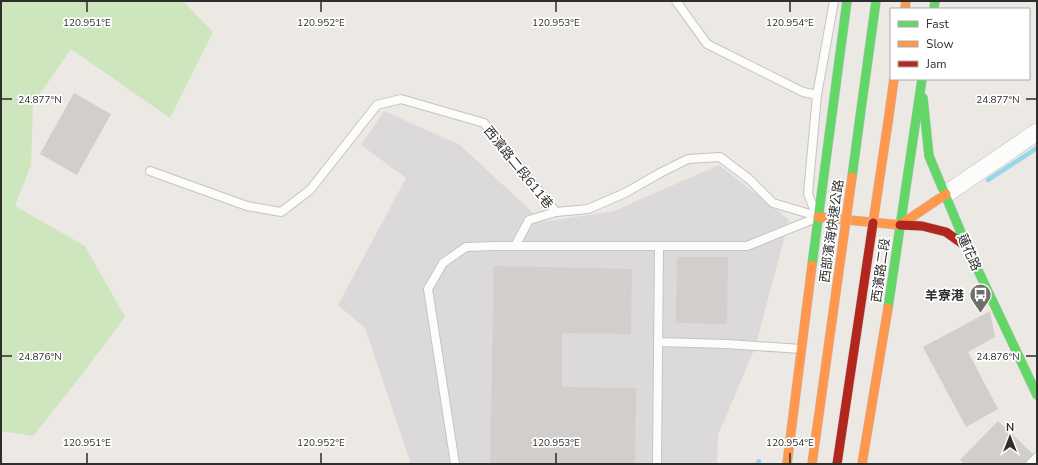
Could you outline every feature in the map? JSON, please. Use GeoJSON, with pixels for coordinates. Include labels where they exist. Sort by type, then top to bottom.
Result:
{"type":"FeatureCollection","features":[{"type":"Feature","properties":{"kind":"main road"},"geometry":{"type":"LineString","coordinates":[[787,464],[800,349],[847,1]]}},
{"type":"Feature","properties":{"kind":"main road","name":"西部濱海快速公路"},"geometry":{"type":"LineString","coordinates":[[812,464],[876,1]]}},
{"type":"Feature","properties":{"kind":"main road"},"geometry":{"type":"LineString","coordinates":[[837,464],[894,80]]}},
{"type":"Feature","properties":{"kind":"main road","name":"蓮花路"},"geometry":{"type":"LineString","coordinates":[[922,82],[929,156],[967,247],[1037,395]]}},
{"type":"Feature","properties":{"kind":"main road","name":"西濱路二段"},"geometry":{"type":"LineString","coordinates":[[862,464],[894,270],[922,82]]}},
{"type":"Feature","properties":{"kind":"main road"},"geometry":{"type":"LineString","coordinates":[[900,225],[946,194]]}},
{"type":"Feature","properties":{"kind":"main road"},"geometry":{"type":"LineString","coordinates":[[818,217],[922,226],[946,232],[967,247]]}},
{"type":"Feature","properties":{"kind":"street"},"geometry":{"type":"LineString","coordinates":[[946,194],[1037,132]]}},
{"type":"Feature","properties":{"kind":"lane"},"geometry":{"type":"LineString","coordinates":[[676,1],[707,44],[803,92],[817,95]]}},
{"type":"Feature","properties":{"kind":"lane"},"geometry":{"type":"LineString","coordinates":[[455,464],[428,289],[443,263],[466,247],[747,246],[818,217],[808,194],[817,95],[834,1]]}},
{"type":"Feature","properties":{"kind":"lane","name":"西濱路二段611巷"},"geometry":{"type":"LineString","coordinates":[[150,171],[247,206],[280,212],[310,190],[377,105],[401,99],[484,122],[556,212],[588,209],[625,193],[688,159],[720,157],[749,179],[773,204],[818,217]]}},
{"type":"Feature","properties":{"kind":"lane"},"geometry":{"type":"LineString","coordinates":[[515,246],[529,220],[556,212]]}},
{"type":"Feature","properties":{"kind":"lane"},"geometry":{"type":"LineString","coordinates":[[656,464],[659,246]]}},
{"type":"Feature","properties":{"kind":"lane"},"geometry":{"type":"LineString","coordinates":[[658,342],[727,344],[800,349]]}},
{"type":"Feature","properties":{"kind":"lane"},"geometry":{"type":"LineString","coordinates":[[1030,464],[1037,456]]}},
{"type":"Feature","properties":{"kind":"shaded area"},"geometry":{"type":"Polygon","coordinates":[[[384,111],[460,145],[543,222],[614,211],[719,165],[789,220],[755,348],[718,435],[717,464],[411,464],[365,328],[338,305],[406,178],[361,145],[384,111]]]}},
{"type":"Feature","properties":{"kind":"green space"},"geometry":{"type":"Polygon","coordinates":[[[1,1],[183,1],[213,32],[170,118],[71,49],[33,104],[31,165],[15,206],[85,246],[125,317],[33,436],[1,431],[1,1]]]}},
{"type":"Feature","properties":{"kind":"building"},"geometry":{"type":"Polygon","coordinates":[[[74,93],[111,114],[77,175],[40,154],[74,93]]]}},
{"type":"Feature","properties":{"kind":"building"},"geometry":{"type":"Polygon","coordinates":[[[677,257],[728,257],[727,324],[676,323],[677,257]]]}},
{"type":"Feature","properties":{"kind":"building"},"geometry":{"type":"Polygon","coordinates":[[[494,266],[632,269],[631,334],[562,333],[562,387],[636,388],[635,464],[490,464],[494,266]]]}},
{"type":"Feature","properties":{"kind":"building"},"geometry":{"type":"Polygon","coordinates":[[[990,311],[995,337],[968,352],[998,409],[966,427],[923,347],[990,311]]]}},
{"type":"Feature","properties":{"kind":"building"},"geometry":{"type":"Polygon","coordinates":[[[998,421],[1035,456],[1028,464],[964,464],[960,460],[998,421]]]}},
{"type":"Feature","properties":{"kind":"waterway"},"geometry":{"type":"LineString","coordinates":[[988,180],[1037,148]]}},
{"type":"Feature","properties":{"kind":"traffic: fast"},"geometry":{"type":"LineString","coordinates":[[812,265],[847,1]]}},
{"type":"Feature","properties":{"kind":"traffic: fast"},"geometry":{"type":"LineString","coordinates":[[860,117],[876,1]]}},
{"type":"Feature","properties":{"kind":"traffic: fast"},"geometry":{"type":"LineString","coordinates":[[934,8],[935,1]]}},
{"type":"Feature","properties":{"kind":"traffic: fast"},"geometry":{"type":"LineString","coordinates":[[888,308],[922,80]]}},
{"type":"Feature","properties":{"kind":"traffic: fast"},"geometry":{"type":"LineString","coordinates":[[923,98],[929,156],[967,247],[1037,395]]}},
{"type":"Feature","properties":{"kind":"traffic: fast"},"geometry":{"type":"LineString","coordinates":[[852,177],[860,117]]}},
{"type":"Feature","properties":{"kind":"traffic: slow"},"geometry":{"type":"LineString","coordinates":[[905,8],[906,1]]}},
{"type":"Feature","properties":{"kind":"traffic: slow"},"geometry":{"type":"LineString","coordinates":[[888,122],[894,80]]}},
{"type":"Feature","properties":{"kind":"traffic: slow"},"geometry":{"type":"LineString","coordinates":[[873,223],[888,122]]}},
{"type":"Feature","properties":{"kind":"traffic: slow"},"geometry":{"type":"LineString","coordinates":[[812,464],[852,177]]}},
{"type":"Feature","properties":{"kind":"traffic: slow"},"geometry":{"type":"LineString","coordinates":[[818,217],[900,225],[946,194]]}},
{"type":"Feature","properties":{"kind":"traffic: slow"},"geometry":{"type":"LineString","coordinates":[[787,464],[812,265]]}},
{"type":"Feature","properties":{"kind":"traffic: slow"},"geometry":{"type":"LineString","coordinates":[[862,464],[888,308]]}},
{"type":"Feature","properties":{"kind":"traffic: jam"},"geometry":{"type":"LineString","coordinates":[[837,464],[873,223]]}},
{"type":"Feature","properties":{"kind":"traffic: jam"},"geometry":{"type":"LineString","coordinates":[[900,225],[922,226],[946,232],[967,247]]}},
{"type":"Feature","properties":{"kind":"place","name":"羊寮港"},"geometry":{"type":"Point","coordinates":[980,314]}}]}
